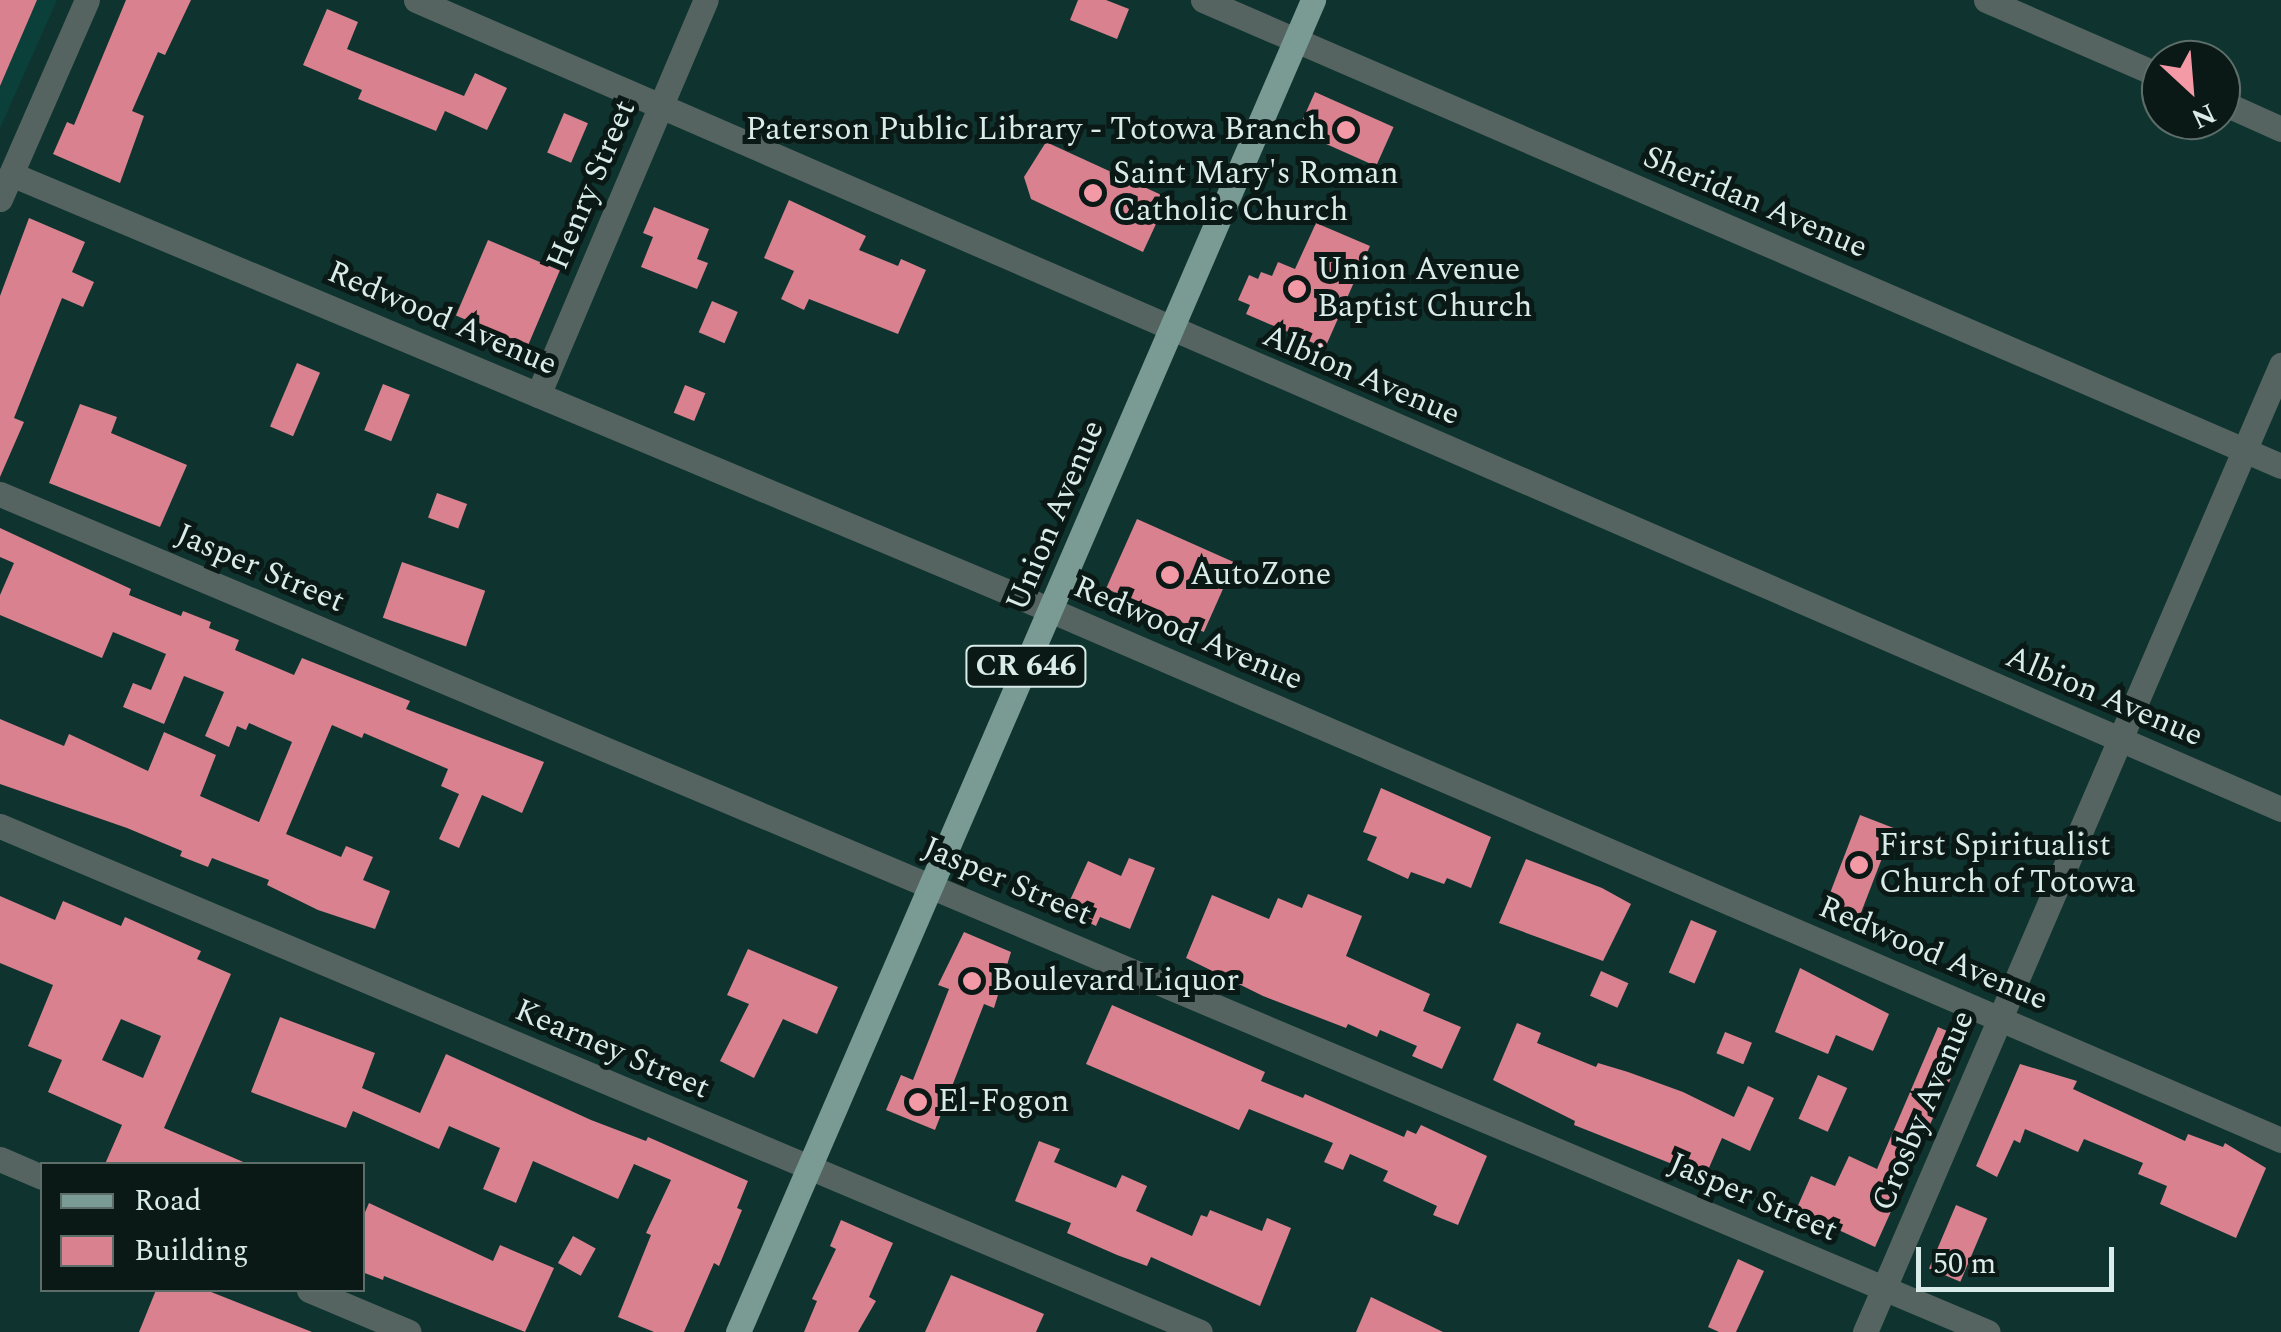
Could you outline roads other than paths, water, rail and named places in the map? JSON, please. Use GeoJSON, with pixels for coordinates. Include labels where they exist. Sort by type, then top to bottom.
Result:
{"type":"FeatureCollection","features":[{"type":"Feature","properties":{"kind":"main road","name":"Union Avenue"},"geometry":{"type":"LineString","coordinates":[[738,1332],[1313,0]]}},
{"type":"Feature","properties":{"kind":"street"},"geometry":{"type":"LineString","coordinates":[[0,199],[88,0]]}},
{"type":"Feature","properties":{"kind":"street","name":"Albion Avenue"},"geometry":{"type":"LineString","coordinates":[[416,0],[2281,809]]}},
{"type":"Feature","properties":{"kind":"street","name":"Henry Street"},"geometry":{"type":"LineString","coordinates":[[538,395],[706,0]]}},
{"type":"Feature","properties":{"kind":"street","name":"Sheridan Avenue"},"geometry":{"type":"LineString","coordinates":[[1202,0],[2281,466]]}},
{"type":"Feature","properties":{"kind":"street"},"geometry":{"type":"LineString","coordinates":[[1986,0],[2141,67]]}},
{"type":"Feature","properties":{"kind":"street"},"geometry":{"type":"LineString","coordinates":[[2241,111],[2281,128]]}},
{"type":"Feature","properties":{"kind":"street","name":"Redwood Avenue"},"geometry":{"type":"LineString","coordinates":[[11,174],[1050,610],[2281,1140]]}},
{"type":"Feature","properties":{"kind":"street","name":"Crosby Avenue"},"geometry":{"type":"LineString","coordinates":[[1865,1332],[2281,365]]}},
{"type":"Feature","properties":{"kind":"street","name":"Jasper Street"},"geometry":{"type":"LineString","coordinates":[[0,494],[1988,1332]]}},
{"type":"Feature","properties":{"kind":"street","name":"Kearney Street"},"geometry":{"type":"LineString","coordinates":[[0,826],[1200,1332]]}},
{"type":"Feature","properties":{"kind":"street"},"geometry":{"type":"LineString","coordinates":[[0,1159],[40,1176]]}},
{"type":"Feature","properties":{"kind":"street"},"geometry":{"type":"LineString","coordinates":[[313,1292],[409,1332]]}},
{"type":"Feature","properties":{"kind":"place","name":"Paterson Public Library - Totowa Branch"},"geometry":{"type":"Point","coordinates":[1346,130]}},
{"type":"Feature","properties":{"kind":"place","name":"Saint Mary's Roman Catholic Church"},"geometry":{"type":"Point","coordinates":[1093,193]}},
{"type":"Feature","properties":{"kind":"place","name":"Union Avenue Baptist Church"},"geometry":{"type":"Point","coordinates":[1297,289]}},
{"type":"Feature","properties":{"kind":"place","name":"AutoZone"},"geometry":{"type":"Point","coordinates":[1170,575]}},
{"type":"Feature","properties":{"kind":"place","name":"First Spiritualist Church of Totowa"},"geometry":{"type":"Point","coordinates":[1859,865]}},
{"type":"Feature","properties":{"kind":"place","name":"Boulevard Liquor"},"geometry":{"type":"Point","coordinates":[972,981]}},
{"type":"Feature","properties":{"kind":"place","name":"El-Fogon"},"geometry":{"type":"Point","coordinates":[918,1102]}}]}
